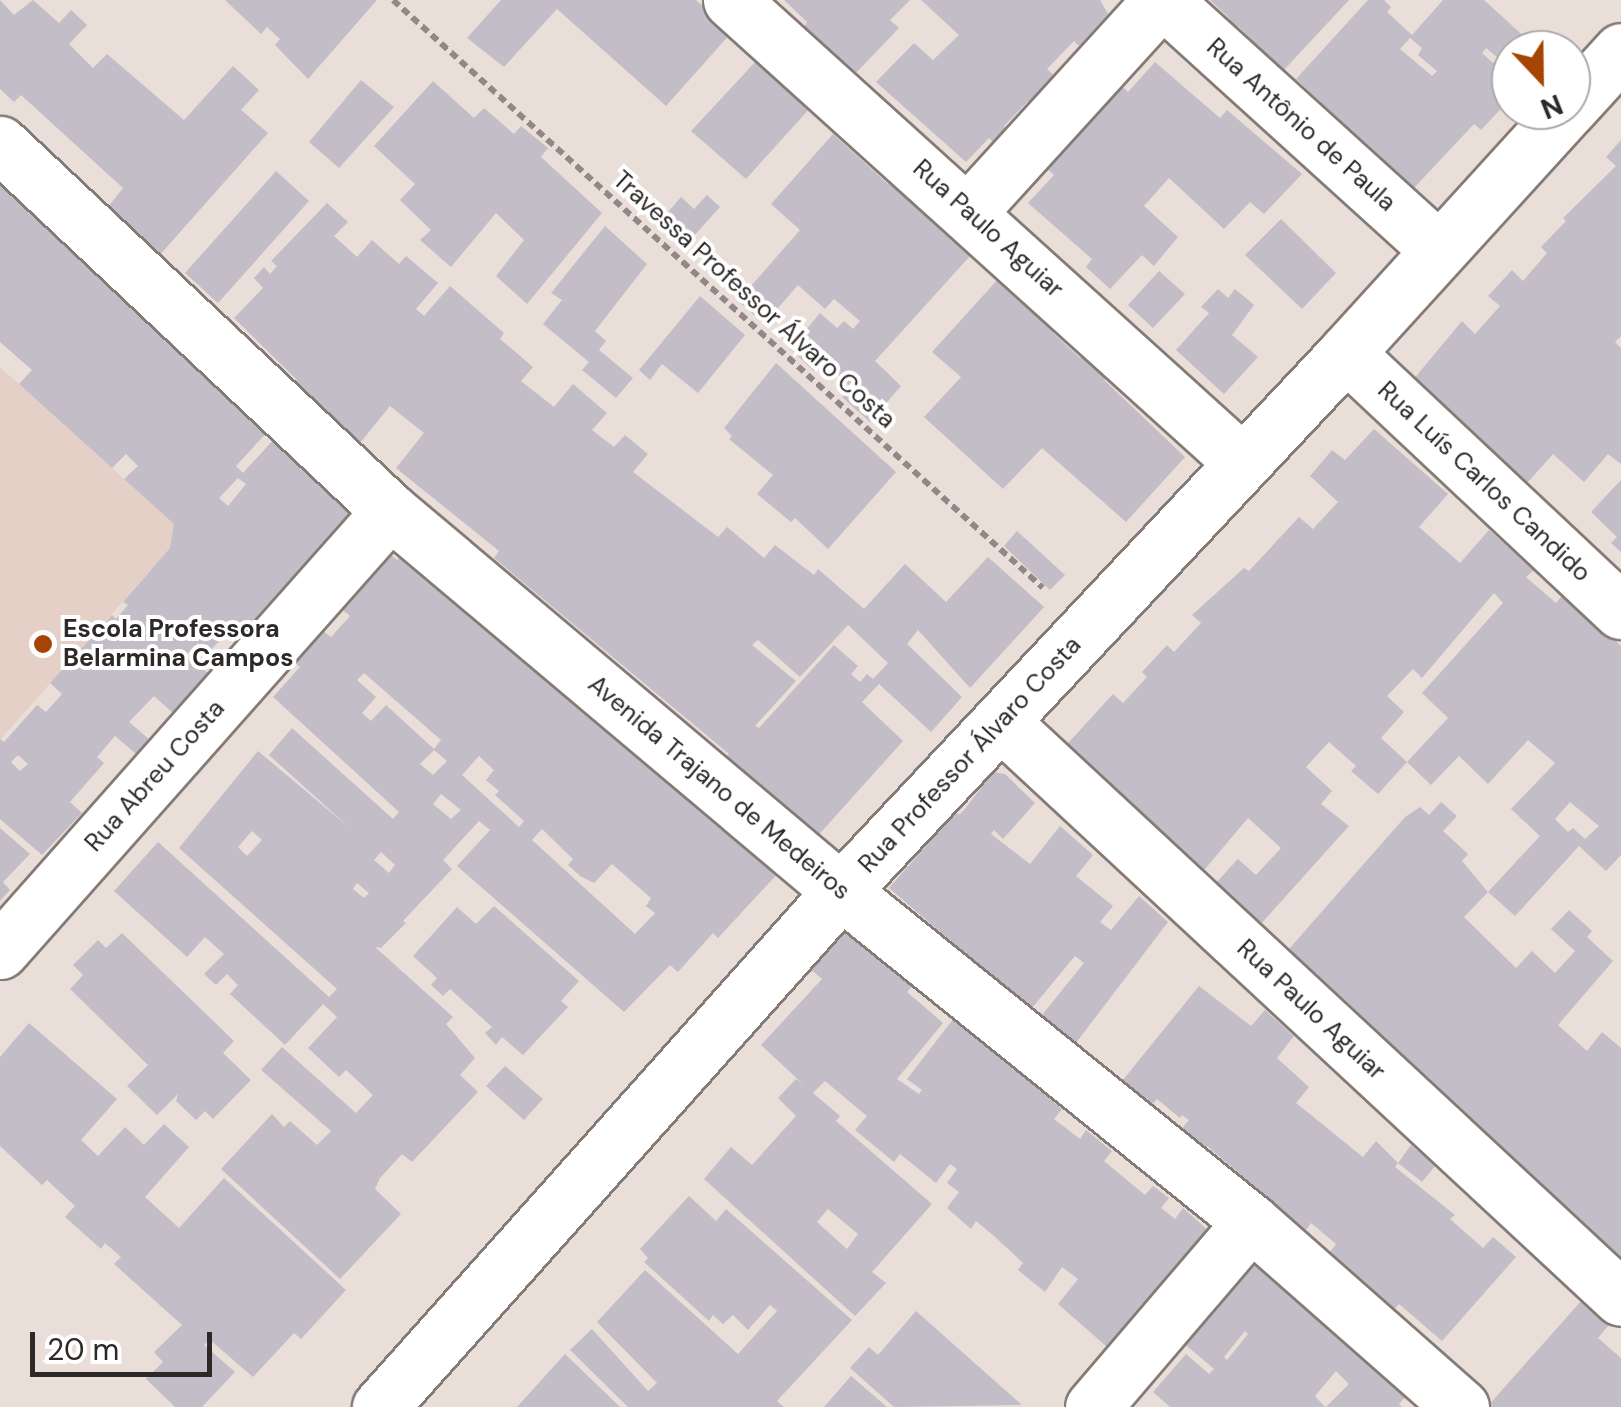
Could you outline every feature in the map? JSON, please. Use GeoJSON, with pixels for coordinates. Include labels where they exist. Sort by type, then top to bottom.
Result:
{"type":"FeatureCollection","features":[{"type":"Feature","properties":{"kind":"street","name":"Rua Paulo Aguiar"},"geometry":{"type":"LineString","coordinates":[[731,0],[969,211],[1242,462]]}},
{"type":"Feature","properties":{"kind":"street"},"geometry":{"type":"LineString","coordinates":[[969,211],[1162,0]]}},
{"type":"Feature","properties":{"kind":"street","name":"Rua Antônio de Paula"},"geometry":{"type":"LineString","coordinates":[[1162,0],[1439,250]]}},
{"type":"Feature","properties":{"kind":"street","name":"Rua Professor Álvaro Costa"},"geometry":{"type":"LineString","coordinates":[[1591,84],[1621,51]]}},
{"type":"Feature","properties":{"kind":"street","name":"Rua Professor Álvaro Costa"},"geometry":{"type":"LineString","coordinates":[[380,1407],[841,891],[1346,353],[1549,130]]}},
{"type":"Feature","properties":{"kind":"street","name":"Avenida Trajano de Medeiros"},"geometry":{"type":"LineString","coordinates":[[0,144],[390,511],[841,891],[1251,1222],[1461,1407]]}},
{"type":"Feature","properties":{"kind":"street","name":"Rua Luís Carlos Candido"},"geometry":{"type":"LineString","coordinates":[[1346,353],[1621,611]]}},
{"type":"Feature","properties":{"kind":"street","name":"Rua Abreu Costa"},"geometry":{"type":"LineString","coordinates":[[0,951],[390,511]]}},
{"type":"Feature","properties":{"kind":"street","name":"Rua Paulo Aguiar"},"geometry":{"type":"LineString","coordinates":[[1001,722],[1621,1298]]}},
{"type":"Feature","properties":{"kind":"street"},"geometry":{"type":"LineString","coordinates":[[1093,1407],[1251,1222]]}},
{"type":"Feature","properties":{"kind":"path","name":"Travessa Professor Álvaro Costa"},"geometry":{"type":"LineString","coordinates":[[392,0],[1089,629]]}},
{"type":"Feature","properties":{"kind":"shaded area","name":"Escola Professora Belarmina Campos"},"geometry":{"type":"Polygon","coordinates":[[[0,367],[174,524],[170,548],[0,740],[0,367]]]}},
{"type":"Feature","properties":{"kind":"building"},"geometry":{"type":"Polygon","coordinates":[[[0,0],[14,15],[33,0],[59,23],[71,10],[87,25],[69,44],[93,68],[107,54],[184,120],[233,66],[259,90],[241,110],[268,133],[158,257],[108,207],[123,188],[21,95],[14,102],[0,89],[0,0]]]}},
{"type":"Feature","properties":{"kind":"building"},"geometry":{"type":"Polygon","coordinates":[[[225,0],[377,0],[308,79],[275,45],[280,39],[267,27],[261,34],[225,0]]]}},
{"type":"Feature","properties":{"kind":"building"},"geometry":{"type":"Polygon","coordinates":[[[501,0],[696,0],[731,33],[666,106],[557,9],[504,67],[467,38],[501,0]]]}},
{"type":"Feature","properties":{"kind":"building"},"geometry":{"type":"Polygon","coordinates":[[[784,0],[910,0],[890,20],[899,28],[855,74],[804,27],[807,22],[784,0]]]}},
{"type":"Feature","properties":{"kind":"building"},"geometry":{"type":"Polygon","coordinates":[[[921,0],[1100,0],[1108,14],[1079,46],[1074,41],[1047,69],[1058,79],[1033,106],[1028,101],[1004,126],[1008,132],[996,145],[989,138],[966,162],[876,82],[914,43],[933,60],[959,35],[921,0]]]}},
{"type":"Feature","properties":{"kind":"building"},"geometry":{"type":"Polygon","coordinates":[[[1210,0],[1349,0],[1283,71],[1238,26],[1234,31],[1226,23],[1230,19],[1210,0]]]}},
{"type":"Feature","properties":{"kind":"building"},"geometry":{"type":"Polygon","coordinates":[[[1368,0],[1384,0],[1391,7],[1387,12],[1412,35],[1443,0],[1484,0],[1517,30],[1491,30],[1491,52],[1486,48],[1482,53],[1491,61],[1491,119],[1481,130],[1474,124],[1413,189],[1296,79],[1368,0]],[[1410,38],[1400,49],[1432,76],[1437,71],[1418,55],[1422,48],[1410,38]]]}},
{"type":"Feature","properties":{"kind":"building"},"geometry":{"type":"Polygon","coordinates":[[[759,58],[811,107],[746,179],[691,131],[759,58]]]}},
{"type":"Feature","properties":{"kind":"building"},"geometry":{"type":"Polygon","coordinates":[[[1155,62],[1220,118],[1227,110],[1302,174],[1264,214],[1250,202],[1224,229],[1169,178],[1144,206],[1178,237],[1154,266],[1142,255],[1110,289],[1086,267],[1092,259],[1028,203],[1054,175],[1044,166],[1119,84],[1128,92],[1155,62]]]}},
{"type":"Feature","properties":{"kind":"building"},"geometry":{"type":"Polygon","coordinates":[[[361,80],[394,107],[339,168],[309,142],[361,80]]]}},
{"type":"Feature","properties":{"kind":"building"},"geometry":{"type":"Polygon","coordinates":[[[433,81],[474,118],[484,108],[514,134],[521,126],[548,148],[541,157],[602,213],[527,304],[496,276],[524,240],[496,213],[451,267],[420,240],[431,230],[400,200],[415,184],[374,146],[433,81]]]}},
{"type":"Feature","properties":{"kind":"building"},"geometry":{"type":"Polygon","coordinates":[[[833,134],[888,184],[895,176],[947,226],[943,231],[970,256],[875,361],[901,386],[870,422],[842,397],[851,387],[824,361],[814,371],[790,349],[820,313],[837,328],[844,321],[853,329],[860,321],[834,299],[825,309],[798,285],[764,324],[738,301],[800,230],[771,204],[833,134]]]}},
{"type":"Feature","properties":{"kind":"building"},"geometry":{"type":"Polygon","coordinates":[[[1621,140],[1621,336],[1615,342],[1621,348],[1621,464],[1608,454],[1584,482],[1553,454],[1520,491],[1407,387],[1462,321],[1475,334],[1500,306],[1488,296],[1512,270],[1523,281],[1547,253],[1541,247],[1566,221],[1563,218],[1616,166],[1606,157],[1621,140]]]}},
{"type":"Feature","properties":{"kind":"building"},"geometry":{"type":"Polygon","coordinates":[[[0,158],[369,501],[246,636],[234,625],[208,653],[198,643],[186,655],[209,674],[174,714],[154,696],[129,722],[150,740],[136,754],[115,736],[97,757],[104,763],[70,802],[82,813],[42,855],[0,819],[0,739],[4,742],[37,705],[46,712],[62,694],[50,683],[112,615],[116,619],[128,605],[123,602],[170,548],[174,524],[124,479],[138,466],[126,454],[112,468],[19,384],[32,370],[0,342],[0,158]],[[269,430],[236,466],[243,473],[276,437],[269,430]],[[238,478],[219,498],[228,506],[246,484],[238,478]],[[18,755],[11,762],[20,771],[28,764],[18,755]]]}},
{"type":"Feature","properties":{"kind":"building"},"geometry":{"type":"Polygon","coordinates":[[[276,171],[309,201],[218,303],[185,273],[276,171]]]}},
{"type":"Feature","properties":{"kind":"building"},"geometry":{"type":"Polygon","coordinates":[[[707,195],[720,207],[683,248],[657,225],[681,197],[694,209],[707,195]]]}},
{"type":"Feature","properties":{"kind":"building"},"geometry":{"type":"Polygon","coordinates":[[[327,203],[348,222],[334,236],[357,257],[372,240],[399,264],[406,256],[438,283],[416,309],[424,316],[450,286],[504,333],[500,339],[533,367],[521,381],[554,407],[573,384],[607,413],[592,430],[614,447],[625,435],[648,454],[633,472],[718,537],[727,527],[764,558],[775,545],[814,575],[818,569],[864,609],[905,564],[946,602],[988,557],[1044,607],[970,688],[918,630],[907,644],[962,697],[931,732],[879,684],[862,702],[903,741],[814,840],[722,761],[729,754],[494,558],[499,551],[396,468],[424,433],[390,406],[360,443],[289,388],[297,380],[234,318],[263,288],[254,278],[264,267],[270,274],[277,266],[271,261],[327,203]],[[848,625],[800,677],[758,640],[752,645],[796,681],[755,726],[759,728],[834,645],[858,666],[851,674],[860,682],[867,674],[873,679],[888,663],[848,625]]]}},
{"type":"Feature","properties":{"kind":"building"},"geometry":{"type":"Polygon","coordinates":[[[1281,219],[1336,273],[1302,309],[1245,255],[1281,219]]]}},
{"type":"Feature","properties":{"kind":"building"},"geometry":{"type":"Polygon","coordinates":[[[605,226],[647,264],[595,331],[606,341],[599,350],[633,378],[616,398],[582,370],[589,362],[543,324],[562,300],[551,293],[605,226]]]}},
{"type":"Feature","properties":{"kind":"building"},"geometry":{"type":"Polygon","coordinates":[[[1159,271],[1185,294],[1153,328],[1128,305],[1159,271]]]}},
{"type":"Feature","properties":{"kind":"building"},"geometry":{"type":"Polygon","coordinates":[[[999,278],[1060,325],[1053,333],[1080,358],[1087,349],[1112,373],[1104,380],[1185,457],[1126,522],[1042,448],[1003,489],[924,417],[961,377],[932,352],[999,278]]]}},
{"type":"Feature","properties":{"kind":"building"},"geometry":{"type":"Polygon","coordinates":[[[1218,289],[1228,298],[1235,289],[1254,305],[1232,335],[1258,357],[1224,394],[1176,350],[1209,313],[1201,307],[1218,289]]]}},
{"type":"Feature","properties":{"kind":"building"},"geometry":{"type":"Polygon","coordinates":[[[700,296],[745,335],[698,393],[662,364],[650,380],[639,370],[700,296]]]}},
{"type":"Feature","properties":{"kind":"building"},"geometry":{"type":"Polygon","coordinates":[[[776,363],[896,472],[828,549],[795,518],[791,522],[757,494],[773,475],[729,439],[732,436],[724,428],[776,363]]]}},
{"type":"Feature","properties":{"kind":"building"},"geometry":{"type":"Polygon","coordinates":[[[1374,429],[1448,494],[1419,527],[1460,563],[1489,530],[1534,570],[1526,577],[1556,603],[1565,592],[1621,646],[1621,855],[1606,871],[1579,846],[1515,916],[1488,892],[1540,836],[1511,809],[1555,763],[1528,740],[1488,784],[1459,756],[1431,785],[1407,762],[1378,794],[1351,771],[1356,766],[1329,742],[1306,767],[1332,791],[1321,804],[1349,826],[1251,935],[1214,885],[1238,859],[1256,875],[1281,848],[1248,818],[1194,882],[1059,753],[1113,694],[1123,703],[1147,677],[1142,672],[1167,645],[1174,652],[1201,623],[1192,615],[1244,568],[1249,571],[1299,517],[1313,529],[1338,502],[1310,476],[1332,450],[1345,460],[1374,429]],[[1494,593],[1422,678],[1413,669],[1387,696],[1404,712],[1381,738],[1407,762],[1448,718],[1422,693],[1503,603],[1494,593]],[[1570,802],[1555,819],[1568,832],[1573,828],[1585,839],[1599,826],[1570,802]]]}},
{"type":"Feature","properties":{"kind":"building"},"geometry":{"type":"Polygon","coordinates":[[[1621,480],[1621,552],[1611,543],[1617,537],[1591,512],[1621,480]]]}},
{"type":"Feature","properties":{"kind":"building"},"geometry":{"type":"Polygon","coordinates":[[[1017,531],[1065,575],[1050,590],[1004,546],[1017,531]]]}},
{"type":"Feature","properties":{"kind":"building"},"geometry":{"type":"Polygon","coordinates":[[[410,547],[781,870],[718,938],[713,933],[678,972],[670,965],[624,1012],[457,866],[490,830],[479,821],[443,860],[452,869],[403,921],[406,923],[381,948],[375,947],[453,1017],[446,1024],[475,1058],[460,1075],[478,1092],[412,1162],[402,1154],[380,1178],[375,1189],[401,1214],[340,1279],[221,1169],[272,1114],[284,1127],[290,1121],[317,1145],[331,1131],[261,1070],[282,1047],[356,1113],[373,1095],[346,1070],[339,1077],[308,1048],[337,1017],[323,1004],[285,1045],[230,994],[238,985],[227,974],[216,985],[204,974],[224,954],[205,937],[187,957],[114,891],[158,842],[329,997],[337,989],[179,848],[258,751],[351,829],[269,755],[292,728],[393,819],[399,812],[273,697],[300,667],[294,662],[323,631],[331,637],[350,616],[338,606],[354,595],[390,554],[397,560],[410,547]],[[364,673],[357,680],[376,697],[362,713],[371,721],[386,705],[434,749],[441,740],[364,673]],[[434,750],[420,764],[433,775],[447,761],[434,750]],[[479,756],[462,775],[519,827],[524,821],[495,795],[499,791],[486,780],[494,770],[479,756]],[[441,794],[433,804],[451,819],[461,810],[441,794]],[[542,829],[532,840],[635,934],[655,913],[646,906],[651,898],[612,864],[594,883],[580,876],[568,865],[573,859],[542,829]],[[252,831],[238,847],[247,856],[262,840],[252,831]],[[381,852],[374,860],[389,873],[395,865],[381,852]],[[357,883],[353,889],[364,898],[369,893],[357,883]]]}},
{"type":"Feature","properties":{"kind":"building"},"geometry":{"type":"Polygon","coordinates":[[[993,772],[1005,774],[1035,803],[1003,839],[994,830],[991,834],[1030,864],[1060,826],[1093,855],[1076,876],[1113,906],[1100,922],[1111,930],[1139,896],[1168,922],[1069,1052],[1034,1025],[1084,963],[1075,956],[1032,1008],[957,953],[960,949],[889,888],[956,812],[959,815],[964,810],[993,772]]]}},
{"type":"Feature","properties":{"kind":"building"},"geometry":{"type":"Polygon","coordinates":[[[1441,802],[1457,816],[1443,831],[1468,854],[1462,861],[1488,892],[1464,917],[1516,968],[1532,951],[1555,973],[1575,951],[1551,929],[1569,910],[1592,931],[1587,937],[1613,961],[1558,1025],[1587,1051],[1602,1032],[1621,1048],[1621,1271],[1364,1029],[1369,1023],[1343,998],[1336,1005],[1311,982],[1317,975],[1289,949],[1405,817],[1420,807],[1429,815],[1441,802]]]}},
{"type":"Feature","properties":{"kind":"building"},"geometry":{"type":"Polygon","coordinates":[[[0,828],[30,854],[3,882],[10,890],[0,901],[0,828]]]}},
{"type":"Feature","properties":{"kind":"building"},"geometry":{"type":"Polygon","coordinates":[[[494,906],[579,981],[561,1001],[568,1007],[523,1055],[502,1037],[496,1045],[485,1033],[492,1027],[450,989],[443,996],[431,985],[437,978],[413,956],[457,907],[476,924],[494,906]]]}},
{"type":"Feature","properties":{"kind":"building"},"geometry":{"type":"Polygon","coordinates":[[[852,918],[919,978],[907,992],[943,1023],[897,1079],[919,1094],[922,1090],[907,1079],[954,1018],[1062,1109],[1054,1119],[1080,1139],[1086,1130],[1112,1151],[1104,1161],[1145,1195],[1153,1186],[1169,1198],[1161,1208],[1175,1219],[1183,1208],[1220,1241],[1123,1361],[1058,1304],[1078,1279],[1062,1267],[1045,1292],[1018,1270],[1023,1263],[994,1236],[976,1221],[971,1229],[947,1208],[959,1192],[947,1183],[957,1169],[950,1164],[936,1183],[900,1154],[894,1162],[855,1130],[867,1116],[825,1081],[813,1093],[840,1116],[836,1121],[932,1204],[872,1272],[886,1283],[855,1316],[704,1179],[731,1147],[752,1165],[796,1116],[778,1098],[796,1079],[804,1085],[761,1045],[822,979],[809,968],[852,918]],[[828,1209],[817,1222],[847,1249],[858,1234],[828,1209]]]}},
{"type":"Feature","properties":{"kind":"building"},"geometry":{"type":"Polygon","coordinates":[[[122,933],[234,1041],[223,1053],[251,1080],[213,1119],[205,1111],[196,1120],[176,1101],[178,1094],[157,1115],[127,1086],[148,1065],[70,989],[83,975],[73,965],[98,940],[106,948],[122,933]]]}},
{"type":"Feature","properties":{"kind":"building"},"geometry":{"type":"Polygon","coordinates":[[[1199,986],[1251,1026],[1265,1010],[1294,1036],[1277,1058],[1309,1087],[1296,1103],[1363,1157],[1376,1141],[1398,1163],[1395,1167],[1455,1215],[1450,1219],[1483,1248],[1493,1237],[1516,1257],[1442,1341],[1399,1304],[1388,1316],[1324,1260],[1336,1244],[1311,1223],[1306,1230],[1207,1146],[1199,1157],[1174,1138],[1189,1120],[1182,1115],[1180,1118],[1157,1099],[1144,1114],[1114,1091],[1199,986]]]}},
{"type":"Feature","properties":{"kind":"building"},"geometry":{"type":"Polygon","coordinates":[[[29,1023],[117,1099],[81,1140],[98,1156],[125,1127],[144,1145],[164,1124],[189,1147],[145,1197],[179,1228],[224,1178],[346,1290],[301,1339],[294,1333],[253,1377],[210,1340],[204,1345],[235,1372],[202,1407],[175,1407],[146,1379],[163,1362],[154,1352],[182,1325],[114,1264],[121,1257],[105,1243],[101,1249],[65,1217],[75,1206],[47,1180],[42,1185],[0,1146],[0,1057],[29,1023]]]}},
{"type":"Feature","properties":{"kind":"building"},"geometry":{"type":"Polygon","coordinates":[[[505,1066],[543,1099],[524,1120],[486,1086],[505,1066]]]}},
{"type":"Feature","properties":{"kind":"building"},"geometry":{"type":"Polygon","coordinates":[[[1411,1145],[1435,1166],[1422,1182],[1398,1163],[1411,1145]]]}},
{"type":"Feature","properties":{"kind":"building"},"geometry":{"type":"Polygon","coordinates":[[[689,1196],[716,1221],[726,1209],[852,1320],[777,1401],[784,1407],[628,1407],[570,1350],[592,1329],[648,1391],[657,1383],[597,1322],[645,1270],[738,1354],[777,1311],[770,1305],[748,1330],[733,1315],[723,1324],[713,1315],[709,1321],[644,1262],[648,1258],[640,1249],[689,1196]]]}},
{"type":"Feature","properties":{"kind":"building"},"geometry":{"type":"Polygon","coordinates":[[[1250,1257],[1410,1392],[1399,1404],[1402,1407],[1326,1407],[1349,1384],[1336,1371],[1315,1396],[1325,1407],[1170,1407],[1153,1392],[1186,1354],[1209,1374],[1214,1369],[1181,1341],[1250,1257]],[[1245,1331],[1224,1357],[1227,1360],[1248,1334],[1245,1331]]]}},
{"type":"Feature","properties":{"kind":"building"},"geometry":{"type":"Polygon","coordinates":[[[1582,1300],[1609,1325],[1598,1338],[1621,1358],[1621,1407],[1487,1407],[1582,1300]]]}},
{"type":"Feature","properties":{"kind":"building"},"geometry":{"type":"Polygon","coordinates":[[[916,1311],[1022,1405],[894,1407],[850,1368],[869,1347],[878,1355],[916,1311]]]}},
{"type":"Feature","properties":{"kind":"building"},"geometry":{"type":"Polygon","coordinates":[[[565,1354],[620,1407],[517,1407],[565,1354]]]}},
{"type":"Feature","properties":{"kind":"building"},"geometry":{"type":"Polygon","coordinates":[[[851,1376],[887,1407],[824,1407],[851,1376]]]}},
{"type":"Feature","properties":{"kind":"place","name":"Escola Professora Belarmina Campos"},"geometry":{"type":"Point","coordinates":[43,644]}}]}
